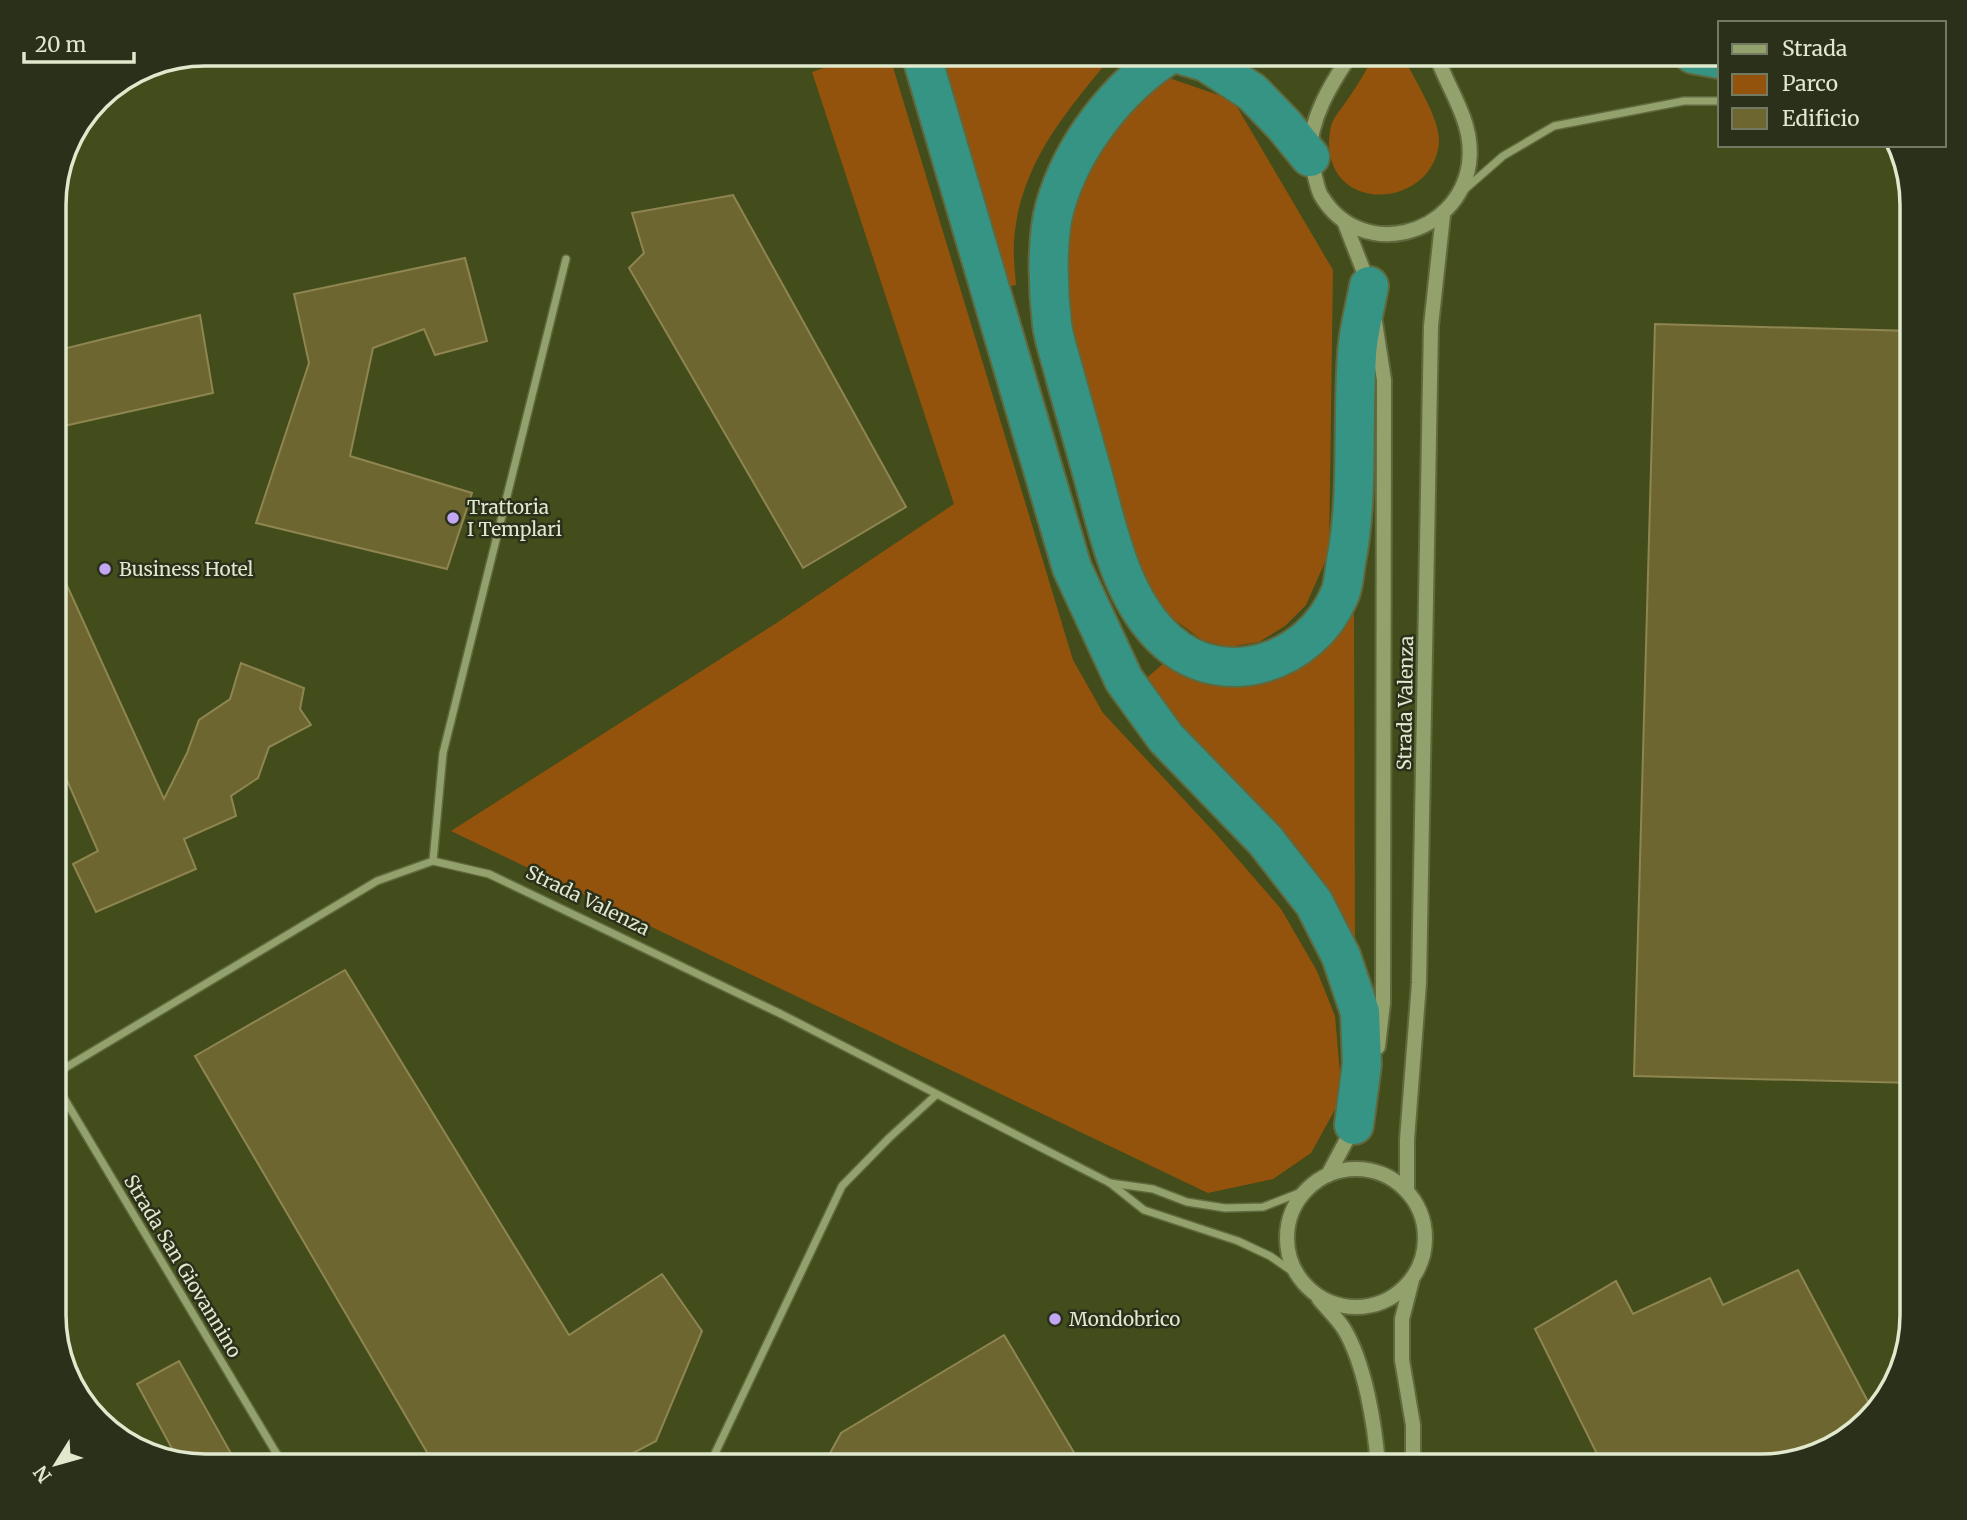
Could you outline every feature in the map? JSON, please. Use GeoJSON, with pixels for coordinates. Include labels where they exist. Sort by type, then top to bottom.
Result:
{"type":"FeatureCollection","features":[{"type":"Feature","properties":{"kind":"highway"},"geometry":{"type":"LineString","coordinates":[[925,66],[1072,568],[1124,680],[1166,738],[1265,840],[1314,903],[1341,956],[1360,1012],[1362,1064],[1354,1125]]}},
{"type":"Feature","properties":{"kind":"highway"},"geometry":{"type":"LineString","coordinates":[[1152,66],[1112,104],[1077,154],[1055,207],[1049,260],[1052,327],[1118,560],[1136,604],[1167,642],[1188,656],[1225,668],[1265,663],[1299,648],[1321,626],[1340,595],[1352,532],[1357,352],[1369,286]]}},
{"type":"Feature","properties":{"kind":"highway"},"geometry":{"type":"LineString","coordinates":[[1212,66],[1252,92],[1310,157]]}},
{"type":"Feature","properties":{"kind":"main road"},"geometry":{"type":"LineString","coordinates":[[1343,66],[1317,115],[1310,157],[1321,197],[1344,221],[1379,235],[1413,231],[1443,215],[1460,194],[1469,163],[1467,126],[1455,94],[1440,66]]}},
{"type":"Feature","properties":{"kind":"main road","name":"Strada Valenza"},"geometry":{"type":"LineString","coordinates":[[1407,1191],[1407,1140],[1419,983],[1431,326],[1443,215]]}},
{"type":"Feature","properties":{"kind":"main road","name":"Strada Valenza"},"geometry":{"type":"LineString","coordinates":[[1328,1175],[1354,1125],[1376,1065],[1382,1003],[1384,380],[1369,286],[1344,221]]}},
{"type":"Feature","properties":{"kind":"main road","name":"Strada Valenza"},"geometry":{"type":"LineString","coordinates":[[1377,1454],[1376,1432],[1361,1370],[1344,1329],[1296,1274],[1287,1246],[1289,1217],[1304,1191],[1328,1175],[1356,1169],[1384,1174],[1407,1191],[1420,1211],[1425,1235],[1423,1259],[1412,1280],[1402,1319],[1402,1360],[1413,1425],[1413,1454]]}},
{"type":"Feature","properties":{"kind":"main road","name":"Strada Valenza"},"geometry":{"type":"LineString","coordinates":[[1316,1295],[1340,1306],[1367,1307],[1392,1298],[1412,1280]]}},
{"type":"Feature","properties":{"kind":"street"},"geometry":{"type":"LineString","coordinates":[[1460,194],[1503,156],[1554,126],[1684,101],[1718,102]]}},
{"type":"Feature","properties":{"kind":"street"},"geometry":{"type":"LineString","coordinates":[[67,1067],[377,881],[433,862],[443,753],[566,260]]}},
{"type":"Feature","properties":{"kind":"street","name":"Strada Valenza"},"geometry":{"type":"LineString","coordinates":[[433,862],[489,874],[780,1014],[1110,1182],[1144,1210],[1238,1241],[1270,1256],[1296,1274]]}},
{"type":"Feature","properties":{"kind":"street"},"geometry":{"type":"LineString","coordinates":[[715,1454],[842,1186],[907,1120],[936,1095]]}},
{"type":"Feature","properties":{"kind":"street","name":"Strada San Giovannino"},"geometry":{"type":"LineString","coordinates":[[67,1103],[277,1454]]}},
{"type":"Feature","properties":{"kind":"street","name":"Strada Valenza"},"geometry":{"type":"LineString","coordinates":[[1110,1182],[1153,1189],[1188,1202],[1225,1208],[1264,1207],[1304,1191]]}},
{"type":"Feature","properties":{"kind":"green space"},"geometry":{"type":"Polygon","coordinates":[[[829,66],[893,66],[1073,660],[1103,713],[1216,834],[1281,909],[1317,971],[1335,1016],[1342,1097],[1311,1153],[1273,1179],[1208,1193],[451,831],[775,624],[954,504],[812,72],[829,66]]]}},
{"type":"Feature","properties":{"kind":"green space"},"geometry":{"type":"Polygon","coordinates":[[[941,66],[1104,66],[1062,120],[1035,164],[1018,213],[1014,241],[1016,285],[1005,287],[941,66]]]}},
{"type":"Feature","properties":{"kind":"green space"},"geometry":{"type":"Polygon","coordinates":[[[1368,66],[1408,66],[1431,110],[1439,143],[1433,164],[1420,180],[1402,190],[1382,195],[1363,192],[1346,183],[1334,167],[1329,144],[1331,128],[1368,66]]]}},
{"type":"Feature","properties":{"kind":"green space"},"geometry":{"type":"Polygon","coordinates":[[[1166,77],[1233,100],[1333,270],[1329,553],[1306,605],[1285,626],[1259,642],[1228,647],[1202,640],[1171,617],[1146,589],[1131,557],[1067,325],[1067,224],[1100,141],[1166,77]]]}},
{"type":"Feature","properties":{"kind":"green space"},"geometry":{"type":"Polygon","coordinates":[[[1354,614],[1355,939],[1348,940],[1143,681],[1164,663],[1186,676],[1215,682],[1340,618],[1354,614]]]}},
{"type":"Feature","properties":{"kind":"building"},"geometry":{"type":"Polygon","coordinates":[[[733,195],[906,507],[803,568],[629,268],[644,253],[632,213],[733,195]]]}},
{"type":"Feature","properties":{"kind":"building"},"geometry":{"type":"Polygon","coordinates":[[[465,258],[487,341],[435,355],[424,329],[373,348],[350,456],[472,493],[447,569],[256,523],[309,363],[294,294],[465,258]]]}},
{"type":"Feature","properties":{"kind":"building"},"geometry":{"type":"Polygon","coordinates":[[[200,315],[213,393],[67,425],[67,348],[200,315]]]}},
{"type":"Feature","properties":{"kind":"building"},"geometry":{"type":"Polygon","coordinates":[[[1655,324],[1900,331],[1900,1083],[1634,1076],[1655,324]]]}},
{"type":"Feature","properties":{"kind":"building"},"geometry":{"type":"Polygon","coordinates":[[[67,585],[164,799],[187,753],[199,720],[230,699],[241,663],[304,688],[300,709],[311,725],[269,747],[258,778],[231,796],[236,816],[184,839],[196,869],[96,912],[73,864],[98,851],[67,780],[67,585]]]}},
{"type":"Feature","properties":{"kind":"building"},"geometry":{"type":"Polygon","coordinates":[[[345,970],[569,1335],[662,1274],[702,1331],[656,1441],[631,1454],[428,1454],[195,1056],[345,970]]]}},
{"type":"Feature","properties":{"kind":"building"},"geometry":{"type":"Polygon","coordinates":[[[1798,1270],[1869,1403],[1839,1430],[1798,1449],[1762,1454],[1597,1454],[1535,1329],[1616,1281],[1633,1314],[1710,1278],[1723,1305],[1798,1270]]]}},
{"type":"Feature","properties":{"kind":"building"},"geometry":{"type":"Polygon","coordinates":[[[1004,1335],[1075,1454],[830,1454],[841,1433],[1004,1335]]]}},
{"type":"Feature","properties":{"kind":"building"},"geometry":{"type":"Polygon","coordinates":[[[179,1361],[231,1454],[172,1449],[137,1384],[179,1361]]]}},
{"type":"Feature","properties":{"kind":"place","name":"Trattoria I Templari"},"geometry":{"type":"Point","coordinates":[453,518]}},
{"type":"Feature","properties":{"kind":"place","name":"Business Hotel"},"geometry":{"type":"Point","coordinates":[105,569]}},
{"type":"Feature","properties":{"kind":"place","name":"Mondobrico"},"geometry":{"type":"Point","coordinates":[1055,1319]}}]}
